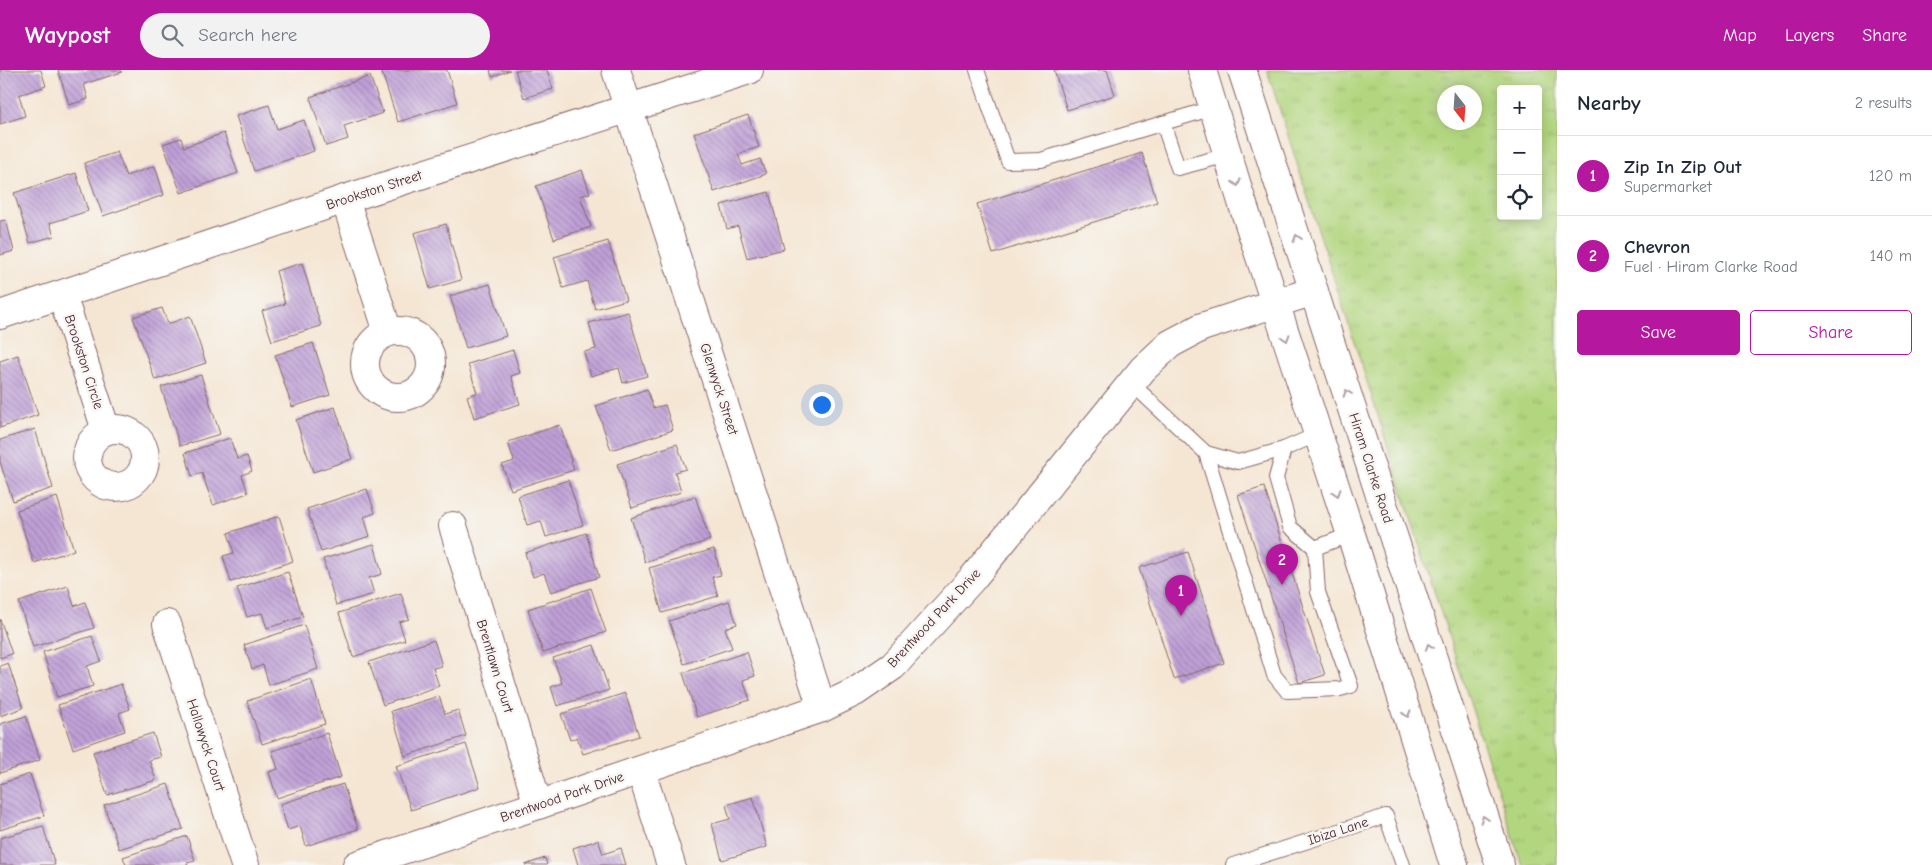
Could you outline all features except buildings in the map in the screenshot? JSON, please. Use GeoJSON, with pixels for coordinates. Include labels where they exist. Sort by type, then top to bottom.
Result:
{"type":"FeatureCollection","features":[{"type":"Feature","properties":{"kind":"street","name":"Glenwyck Street"},"geometry":{"type":"LineString","coordinates":[[616,70],[822,708]]}},
{"type":"Feature","properties":{"kind":"street","name":"Brookston Street"},"geometry":{"type":"LineString","coordinates":[[0,315],[345,199],[749,70]]}},
{"type":"Feature","properties":{"kind":"street"},"geometry":{"type":"LineString","coordinates":[[1202,70],[1454,865]]}},
{"type":"Feature","properties":{"kind":"street","name":"Hiram Clarke Road"},"geometry":{"type":"LineString","coordinates":[[1242,70],[1500,865]]}},
{"type":"Feature","properties":{"kind":"street"},"geometry":{"type":"LineString","coordinates":[[345,199],[388,332]]}},
{"type":"Feature","properties":{"kind":"street","name":"Brentwood Park Drive"},"geometry":{"type":"LineString","coordinates":[[358,865],[538,806],[822,708],[855,692],[893,666],[972,579],[1131,383],[1170,344],[1202,327],[1314,291]]}},
{"type":"Feature","properties":{"kind":"street","name":"Brookston Circle"},"geometry":{"type":"LineString","coordinates":[[62,295],[106,430]]}},
{"type":"Feature","properties":{"kind":"street","name":"Brentlawn Court"},"geometry":{"type":"LineString","coordinates":[[452,526],[538,806]]}},
{"type":"Feature","properties":{"kind":"street","name":"Hallowyck Court"},"geometry":{"type":"LineString","coordinates":[[167,624],[245,865]]}},
{"type":"Feature","properties":{"kind":"street"},"geometry":{"type":"LineString","coordinates":[[1398,686],[1438,676]]}},
{"type":"Feature","properties":{"kind":"street"},"geometry":{"type":"LineString","coordinates":[[641,771],[671,865]]}},
{"type":"Feature","properties":{"kind":"lane"},"geometry":{"type":"LineString","coordinates":[[978,70],[1008,161],[1041,160],[1213,108]]}},
{"type":"Feature","properties":{"kind":"lane"},"geometry":{"type":"LineString","coordinates":[[1163,124],[1178,168],[1228,154]]}},
{"type":"Feature","properties":{"kind":"lane"},"geometry":{"type":"LineString","coordinates":[[1131,383],[1206,453],[1238,462],[1284,449],[1318,434]]}},
{"type":"Feature","properties":{"kind":"lane"},"geometry":{"type":"LineString","coordinates":[[1206,453],[1274,675],[1287,691],[1340,689],[1351,686],[1318,592],[1315,548],[1290,527],[1276,478],[1284,449]]}},
{"type":"Feature","properties":{"kind":"lane"},"geometry":{"type":"LineString","coordinates":[[1315,548],[1350,534]]}},
{"type":"Feature","properties":{"kind":"lane","name":"Ibiza Lane"},"geometry":{"type":"LineString","coordinates":[[1233,865],[1386,816],[1403,865]]}},
{"type":"Feature","properties":{"kind":"green space"},"geometry":{"type":"Polygon","coordinates":[[[1267,70],[1557,70],[1557,865],[1522,865],[1267,70]]]}},
{"type":"Feature","properties":{"kind":"place","name":"Chevron"},"geometry":{"type":"Point","coordinates":[1282,585]}},
{"type":"Feature","properties":{"kind":"place","name":"Zip In Zip Out"},"geometry":{"type":"Point","coordinates":[1181,616]}}]}
